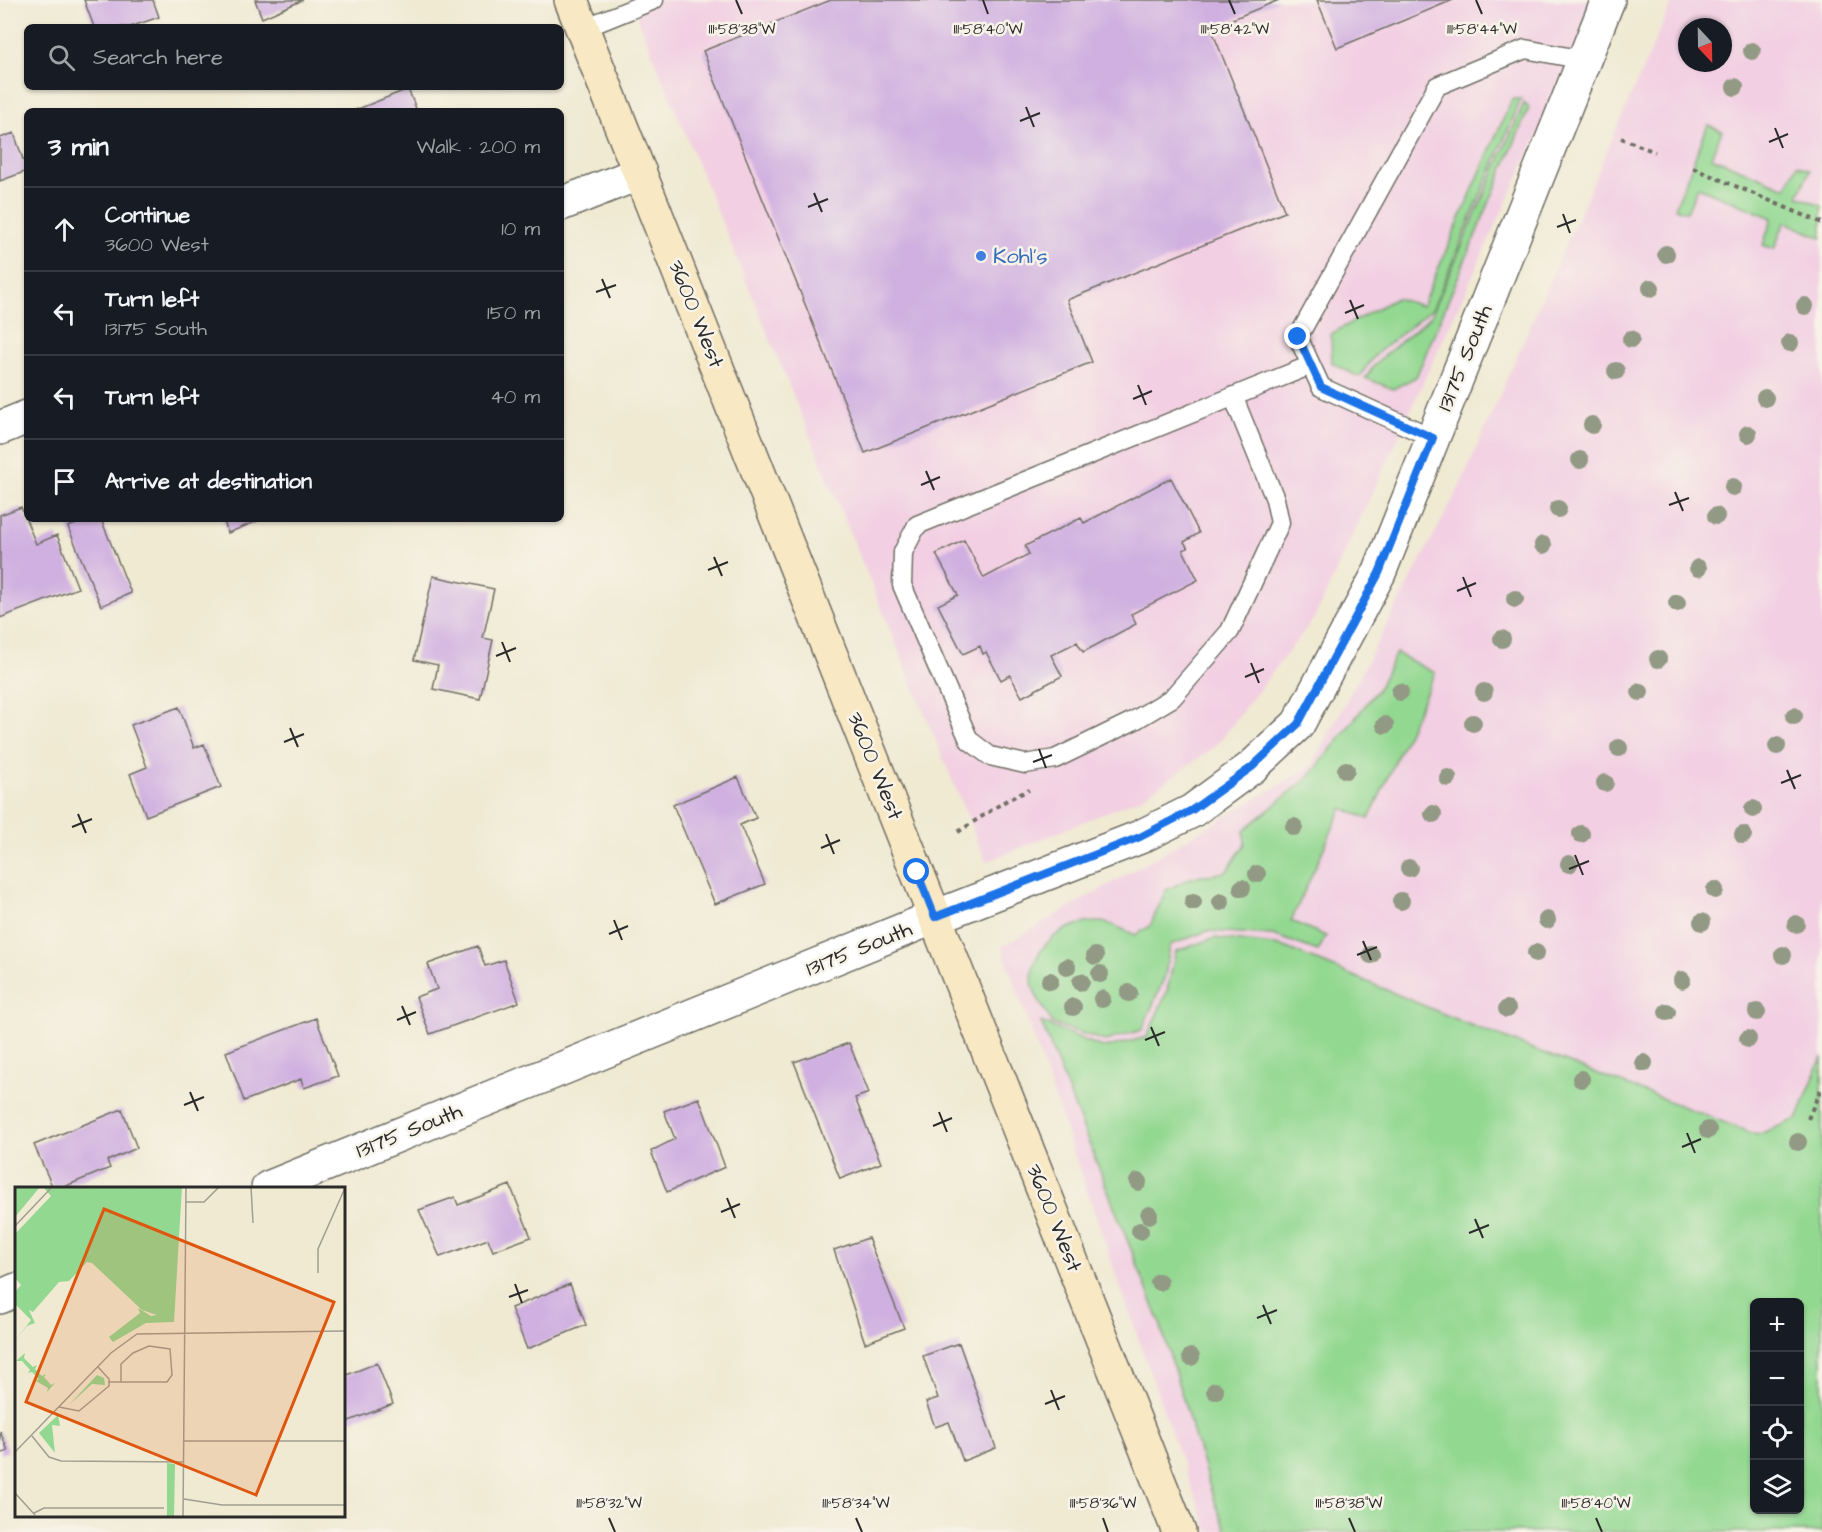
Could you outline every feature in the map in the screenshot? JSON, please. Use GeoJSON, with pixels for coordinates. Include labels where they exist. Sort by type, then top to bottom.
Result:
{"type":"FeatureCollection","features":[{"type":"Feature","properties":{"kind":"main road","name":"3600 West"},"geometry":{"type":"LineString","coordinates":[[577,14],[1179,1532]]}},
{"type":"Feature","properties":{"kind":"street","name":"13175 South"},"geometry":{"type":"LineString","coordinates":[[270,1187],[935,917],[1140,837],[1192,810],[1252,767],[1298,724],[1379,573],[1608,0]]}},
{"type":"Feature","properties":{"kind":"street"},"geometry":{"type":"LineString","coordinates":[[564,203],[640,173]]}},
{"type":"Feature","properties":{"kind":"street"},"geometry":{"type":"LineString","coordinates":[[0,428],[24,418]]}},
{"type":"Feature","properties":{"kind":"street"},"geometry":{"type":"LineString","coordinates":[[0,1297],[15,1290]]}},
{"type":"Feature","properties":{"kind":"lane"},"geometry":{"type":"LineString","coordinates":[[577,14],[654,0]]}},
{"type":"Feature","properties":{"kind":"lane"},"geometry":{"type":"LineString","coordinates":[[1433,438],[1321,387],[1298,337],[1437,86],[1525,49],[1584,60]]}},
{"type":"Feature","properties":{"kind":"lane"},"geometry":{"type":"LineString","coordinates":[[1233,396],[1275,500],[1280,523],[1230,631],[1172,698],[1135,720],[1055,759],[1024,764],[990,756],[969,740],[902,585],[903,552],[916,525],[1233,396],[1311,365]]}},
{"type":"Feature","properties":{"kind":"path"},"geometry":{"type":"LineString","coordinates":[[1622,138],[1655,152]]}},
{"type":"Feature","properties":{"kind":"path"},"geometry":{"type":"LineString","coordinates":[[1693,168],[1822,223]]}},
{"type":"Feature","properties":{"kind":"path"},"geometry":{"type":"LineString","coordinates":[[958,832],[1007,800],[1040,786]]}},
{"type":"Feature","properties":{"kind":"path"},"geometry":{"type":"LineString","coordinates":[[1808,1119],[1822,1086]]}},
{"type":"Feature","properties":{"kind":"shaded area"},"geometry":{"type":"Polygon","coordinates":[[[630,0],[1600,0],[1315,617],[1215,747],[1143,797],[986,862],[630,0]]]}},
{"type":"Feature","properties":{"kind":"shaded area"},"geometry":{"type":"Polygon","coordinates":[[[1673,0],[1822,0],[1822,1532],[1209,1532],[1178,1452],[1002,947],[1312,766],[1459,488],[1673,0]]]}},
{"type":"Feature","properties":{"kind":"green space"},"geometry":{"type":"Polygon","coordinates":[[[1512,99],[1521,99],[1433,308],[1376,354],[1359,377],[1332,363],[1331,334],[1396,298],[1422,306],[1512,99]]]}},
{"type":"Feature","properties":{"kind":"green space"},"geometry":{"type":"Polygon","coordinates":[[[1524,103],[1529,108],[1416,377],[1393,389],[1365,378],[1378,361],[1431,316],[1524,103]]]}},
{"type":"Feature","properties":{"kind":"green space"},"geometry":{"type":"Polygon","coordinates":[[[1708,125],[1722,131],[1711,157],[1786,188],[1797,165],[1810,170],[1798,196],[1822,206],[1822,238],[1785,222],[1774,249],[1763,245],[1772,218],[1698,187],[1687,212],[1675,208],[1708,125]]]}},
{"type":"Feature","properties":{"kind":"green space"},"geometry":{"type":"Polygon","coordinates":[[[1396,653],[1435,673],[1369,819],[1342,808],[1291,921],[1326,936],[1318,951],[1273,935],[1207,931],[1170,945],[1165,976],[1142,1030],[1105,1041],[1053,1024],[1034,992],[1032,973],[1042,949],[1051,939],[1075,926],[1101,922],[1136,935],[1150,926],[1166,890],[1190,878],[1226,872],[1245,844],[1244,830],[1310,776],[1378,689],[1396,653]]]}},
{"type":"Feature","properties":{"kind":"green space"},"geometry":{"type":"Polygon","coordinates":[[[1215,938],[1282,946],[1465,1023],[1757,1135],[1797,1119],[1822,1057],[1822,1532],[1227,1532],[1211,1491],[1159,1320],[1041,1022],[1104,1048],[1147,1037],[1167,991],[1176,951],[1215,938]]]}},
{"type":"Feature","properties":{"kind":"building"},"geometry":{"type":"Polygon","coordinates":[[[84,0],[153,0],[159,17],[139,24],[93,24],[84,0]]]}},
{"type":"Feature","properties":{"kind":"building"},"geometry":{"type":"Polygon","coordinates":[[[255,0],[303,0],[262,18],[255,0]]]}},
{"type":"Feature","properties":{"kind":"building","name":"Kohl's"},"geometry":{"type":"Polygon","coordinates":[[[831,0],[1279,0],[1211,28],[1285,212],[1067,300],[1092,362],[865,453],[703,51],[831,0]]]}},
{"type":"Feature","properties":{"kind":"building"},"geometry":{"type":"Polygon","coordinates":[[[1317,0],[1453,0],[1337,48],[1317,0]]]}},
{"type":"Feature","properties":{"kind":"building"},"geometry":{"type":"Polygon","coordinates":[[[408,90],[416,108],[360,108],[408,90]]]}},
{"type":"Feature","properties":{"kind":"building"},"geometry":{"type":"Polygon","coordinates":[[[14,133],[24,162],[24,172],[0,181],[0,138],[14,133]]]}},
{"type":"Feature","properties":{"kind":"building"},"geometry":{"type":"Polygon","coordinates":[[[1171,478],[1199,533],[1184,542],[1188,548],[1183,550],[1198,580],[1131,614],[1136,624],[1083,652],[1077,642],[1051,655],[1062,676],[1022,697],[1010,675],[1001,680],[986,652],[983,654],[980,646],[963,654],[938,605],[958,595],[936,554],[964,540],[984,578],[1029,554],[1025,546],[1081,518],[1084,523],[1171,478]]]}},
{"type":"Feature","properties":{"kind":"building"},"geometry":{"type":"Polygon","coordinates":[[[21,507],[24,522],[27,522],[36,544],[57,535],[78,588],[0,618],[0,515],[21,507]]]}},
{"type":"Feature","properties":{"kind":"building"},"geometry":{"type":"Polygon","coordinates":[[[81,522],[102,522],[131,593],[101,606],[68,527],[81,522]]]}},
{"type":"Feature","properties":{"kind":"building"},"geometry":{"type":"Polygon","coordinates":[[[224,522],[255,522],[228,533],[224,522]]]}},
{"type":"Feature","properties":{"kind":"building"},"geometry":{"type":"Polygon","coordinates":[[[433,576],[494,589],[483,638],[493,640],[480,699],[433,689],[438,665],[414,660],[433,576]]]}},
{"type":"Feature","properties":{"kind":"building"},"geometry":{"type":"Polygon","coordinates":[[[179,707],[194,748],[204,744],[221,787],[146,816],[130,774],[147,767],[131,725],[179,707]]]}},
{"type":"Feature","properties":{"kind":"building"},"geometry":{"type":"Polygon","coordinates":[[[738,777],[756,818],[740,825],[765,884],[715,904],[673,805],[738,777]]]}},
{"type":"Feature","properties":{"kind":"building"},"geometry":{"type":"Polygon","coordinates":[[[478,946],[485,966],[504,960],[519,1002],[430,1034],[416,997],[437,989],[428,964],[478,946]]]}},
{"type":"Feature","properties":{"kind":"building"},"geometry":{"type":"Polygon","coordinates":[[[316,1018],[338,1076],[304,1088],[301,1079],[244,1101],[226,1052],[316,1018]]]}},
{"type":"Feature","properties":{"kind":"building"},"geometry":{"type":"Polygon","coordinates":[[[849,1043],[869,1093],[855,1098],[881,1163],[840,1179],[794,1062],[849,1043]]]}},
{"type":"Feature","properties":{"kind":"building"},"geometry":{"type":"Polygon","coordinates":[[[699,1098],[725,1167],[667,1192],[651,1151],[675,1139],[664,1111],[699,1098]]]}},
{"type":"Feature","properties":{"kind":"building"},"geometry":{"type":"Polygon","coordinates":[[[122,1109],[137,1148],[107,1161],[110,1168],[63,1187],[53,1187],[34,1145],[122,1109]]]}},
{"type":"Feature","properties":{"kind":"building"},"geometry":{"type":"Polygon","coordinates":[[[510,1185],[531,1237],[493,1251],[488,1239],[440,1257],[419,1210],[455,1197],[458,1205],[510,1185]]]}},
{"type":"Feature","properties":{"kind":"building"},"geometry":{"type":"Polygon","coordinates":[[[868,1238],[904,1328],[865,1343],[834,1250],[868,1238]]]}},
{"type":"Feature","properties":{"kind":"building"},"geometry":{"type":"Polygon","coordinates":[[[570,1284],[586,1325],[527,1349],[511,1308],[570,1284]]]}},
{"type":"Feature","properties":{"kind":"building"},"geometry":{"type":"Polygon","coordinates":[[[959,1343],[996,1448],[963,1461],[949,1422],[935,1427],[926,1402],[938,1398],[923,1356],[959,1343]]]}},
{"type":"Feature","properties":{"kind":"building"},"geometry":{"type":"Polygon","coordinates":[[[377,1363],[393,1404],[345,1423],[345,1376],[377,1363]]]}},
{"type":"Feature","properties":{"kind":"building"},"geometry":{"type":"Polygon","coordinates":[[[0,1431],[8,1451],[0,1454],[0,1431]]]}},
{"type":"Feature","properties":{"kind":"place","name":"Kohl's"},"geometry":{"type":"Point","coordinates":[981,256]}},
{"type":"Feature","properties":{"kind":"route"},"geometry":{"type":"LineString","coordinates":[[917,872],[935,917],[983,899],[1140,837],[1192,810],[1252,767],[1298,724],[1379,573],[1433,438],[1321,387],[1298,337]]}}]}
